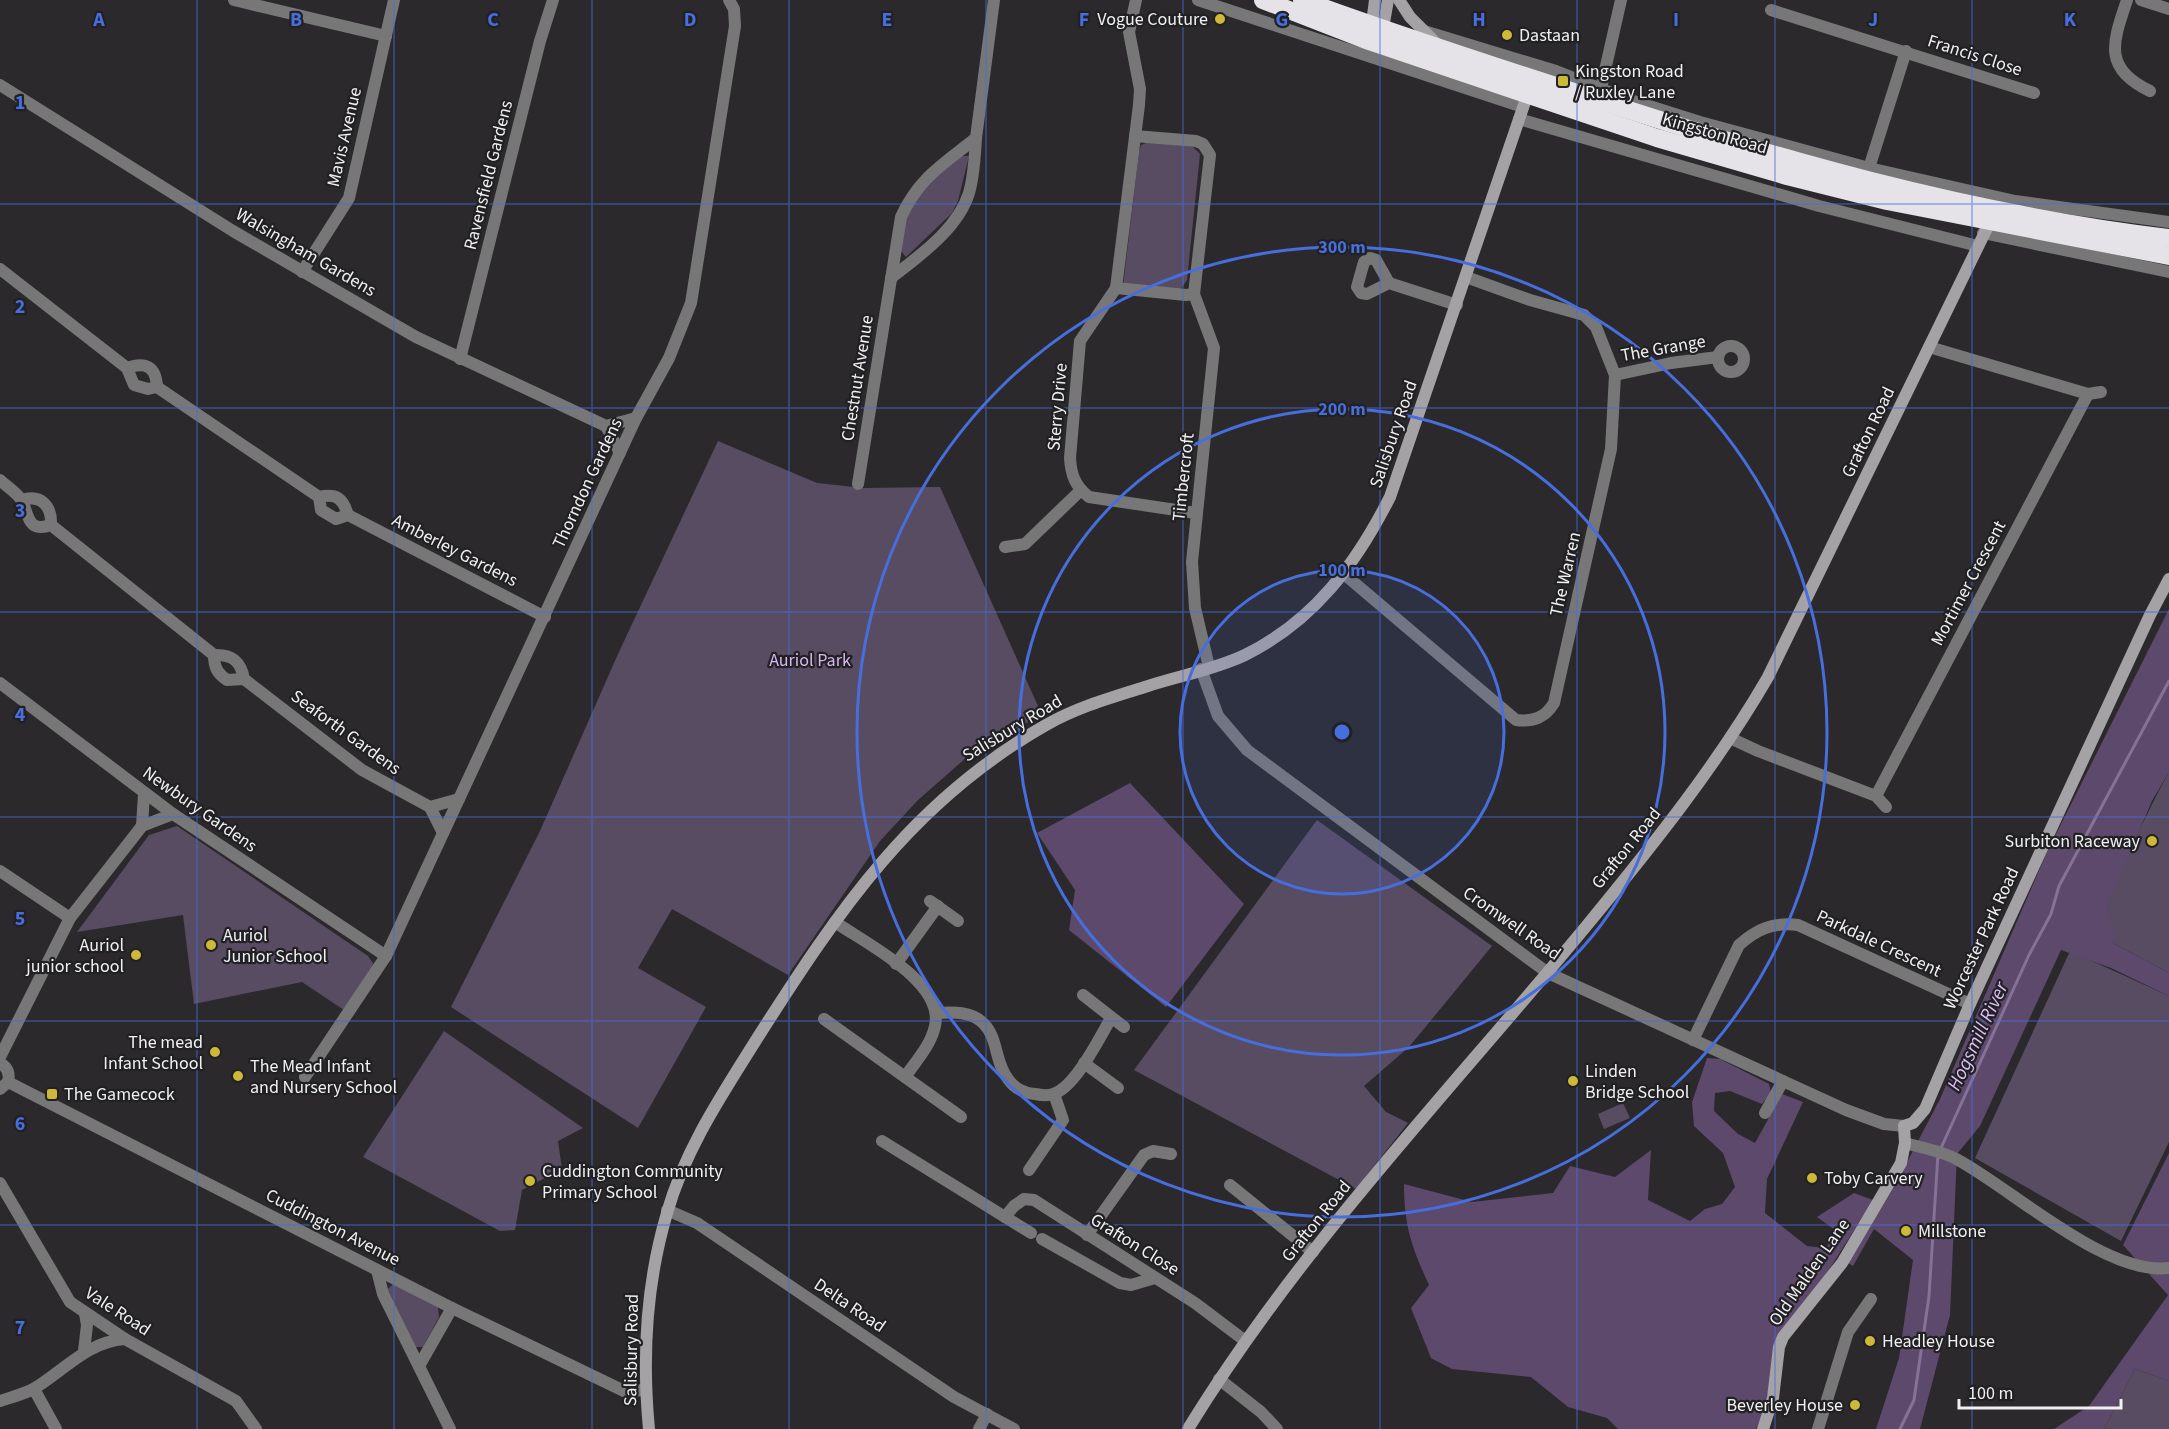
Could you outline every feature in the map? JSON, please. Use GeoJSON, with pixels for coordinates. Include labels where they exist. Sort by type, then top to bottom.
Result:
{"type":"FeatureCollection","features":[{"type":"Feature","properties":{"kind":"highway","name":"Kingston Road"},"geometry":{"type":"LineString","coordinates":[[1263,0],[1376,35],[1442,49],[1663,122],[1874,182],[2049,220],[2169,238]]}},
{"type":"Feature","properties":{"kind":"highway","name":"Kingston Road"},"geometry":{"type":"LineString","coordinates":[[1302,0],[1523,106],[1656,138],[1787,176],[1987,228],[2169,256]]}},
{"type":"Feature","properties":{"kind":"street"},"geometry":{"type":"LineString","coordinates":[[234,0],[386,36]]}},
{"type":"Feature","properties":{"kind":"street","name":"Mavis Avenue"},"geometry":{"type":"LineString","coordinates":[[302,272],[349,198],[394,0]]}},
{"type":"Feature","properties":{"kind":"street","name":"Ravensfield Gardens"},"geometry":{"type":"LineString","coordinates":[[459,359],[540,41],[553,0]]}},
{"type":"Feature","properties":{"kind":"street","name":"Thorndon Gardens"},"geometry":{"type":"LineString","coordinates":[[305,1077],[386,956],[636,418],[669,358],[691,303],[735,26],[734,9],[729,0]]}},
{"type":"Feature","properties":{"kind":"street"},"geometry":{"type":"LineString","coordinates":[[891,278],[921,254],[955,220],[969,194],[994,0]]}},
{"type":"Feature","properties":{"kind":"street"},"geometry":{"type":"LineString","coordinates":[[1136,0],[1129,32],[1140,89],[1116,288],[1194,294]]}},
{"type":"Feature","properties":{"kind":"street"},"geometry":{"type":"LineString","coordinates":[[1198,0],[1820,206],[1978,246]]}},
{"type":"Feature","properties":{"kind":"street"},"geometry":{"type":"LineString","coordinates":[[1375,0],[1376,35]]}},
{"type":"Feature","properties":{"kind":"street"},"geometry":{"type":"LineString","coordinates":[[1376,35],[1388,0]]}},
{"type":"Feature","properties":{"kind":"street"},"geometry":{"type":"LineString","coordinates":[[1399,0],[1410,17],[1442,49]]}},
{"type":"Feature","properties":{"kind":"street"},"geometry":{"type":"LineString","coordinates":[[1601,88],[1621,0]]}},
{"type":"Feature","properties":{"kind":"street"},"geometry":{"type":"LineString","coordinates":[[2127,0],[2114,43],[2114,54],[2122,72],[2130,80],[2150,91]]}},
{"type":"Feature","properties":{"kind":"street"},"geometry":{"type":"LineString","coordinates":[[2141,0],[2169,9]]}},
{"type":"Feature","properties":{"kind":"street","name":"Francis Close"},"geometry":{"type":"LineString","coordinates":[[1771,10],[2034,93]]}},
{"type":"Feature","properties":{"kind":"street","name":"Kingston Road"},"geometry":{"type":"LineString","coordinates":[[1424,31],[1556,71],[1700,122],[1869,168],[2015,201],[2169,222]]}},
{"type":"Feature","properties":{"kind":"street","name":"Francis Close"},"geometry":{"type":"LineString","coordinates":[[1869,168],[1906,51]]}},
{"type":"Feature","properties":{"kind":"street","name":"Walsingham Gardens"},"geometry":{"type":"LineString","coordinates":[[0,85],[302,272],[459,359],[606,426]]}},
{"type":"Feature","properties":{"kind":"street","name":"Salisbury Road"},"geometry":{"type":"LineString","coordinates":[[649,1429],[645,1390],[649,1294],[667,1210],[684,1164],[706,1123],[763,1030],[835,922],[884,856],[922,816],[982,765],[1054,720],[1092,704],[1243,656],[1281,635],[1316,606],[1344,574],[1371,534],[1390,497],[1523,106]]}},
{"type":"Feature","properties":{"kind":"street","name":"Timbercroft"},"geometry":{"type":"LineString","coordinates":[[1135,136],[1196,141],[1203,144],[1210,155],[1194,294],[1214,348],[1192,562],[1195,608],[1205,668]]}},
{"type":"Feature","properties":{"kind":"street","name":"Chestnut Avenue"},"geometry":{"type":"LineString","coordinates":[[858,484],[901,217],[911,195],[925,178],[976,138]]}},
{"type":"Feature","properties":{"kind":"street"},"geometry":{"type":"LineString","coordinates":[[1987,228],[2169,272]]}},
{"type":"Feature","properties":{"kind":"street","name":"Grafton Road"},"geometry":{"type":"LineString","coordinates":[[1188,1429],[1244,1341],[1311,1254],[1548,973],[1686,801],[1730,738],[1768,677],[1987,228]]}},
{"type":"Feature","properties":{"kind":"street","name":"Amberley Gardens"},"geometry":{"type":"LineString","coordinates":[[0,269],[127,368],[134,386],[148,389],[157,387],[319,497],[321,510],[328,516],[336,519],[348,515],[545,617]]}},
{"type":"Feature","properties":{"kind":"street","name":"The Warren"},"geometry":{"type":"LineString","coordinates":[[1344,574],[1516,720],[1526,721],[1539,718],[1549,712],[1554,704],[1611,448],[1615,375],[1596,327],[1584,315],[1530,300],[1466,277]]}},
{"type":"Feature","properties":{"kind":"street"},"geometry":{"type":"LineString","coordinates":[[1389,283],[1457,305]]}},
{"type":"Feature","properties":{"kind":"street","name":"Sterry Drive"},"geometry":{"type":"LineString","coordinates":[[1081,490],[1071,475],[1070,458],[1080,340],[1116,288]]}},
{"type":"Feature","properties":{"kind":"street"},"geometry":{"type":"LineString","coordinates":[[1929,347],[2088,394],[2101,392]]}},
{"type":"Feature","properties":{"kind":"street","name":"The Grange"},"geometry":{"type":"LineString","coordinates":[[1615,375],[1671,363],[1718,357]]}},
{"type":"Feature","properties":{"kind":"street","name":"Amberley Gardens"},"geometry":{"type":"LineString","coordinates":[[127,368],[140,363],[147,365],[157,376],[157,387]]}},
{"type":"Feature","properties":{"kind":"street","name":"Mortimer Crescent"},"geometry":{"type":"LineString","coordinates":[[1876,796],[2088,394]]}},
{"type":"Feature","properties":{"kind":"street"},"geometry":{"type":"LineString","coordinates":[[620,453],[606,426],[636,418]]}},
{"type":"Feature","properties":{"kind":"street","name":"Seaforth Gardens"},"geometry":{"type":"LineString","coordinates":[[0,480],[22,500],[26,517],[30,522],[38,526],[51,525],[214,655],[228,655],[235,659],[241,666],[244,679],[363,770],[430,807]]}},
{"type":"Feature","properties":{"kind":"street"},"geometry":{"type":"LineString","coordinates":[[1005,547],[1025,544],[1081,490],[1089,496],[1102,500],[1196,513]]}},
{"type":"Feature","properties":{"kind":"street","name":"Amberley Gardens"},"geometry":{"type":"LineString","coordinates":[[319,497],[331,494],[338,497],[345,502],[348,515]]}},
{"type":"Feature","properties":{"kind":"street","name":"Seaforth Gardens"},"geometry":{"type":"LineString","coordinates":[[22,500],[31,497],[45,503],[51,515],[51,525]]}},
{"type":"Feature","properties":{"kind":"street","name":"Worcester Park Road"},"geometry":{"type":"LineString","coordinates":[[1904,1126],[1913,1123],[1925,1109],[1970,1004],[2150,615],[2169,579]]}},
{"type":"Feature","properties":{"kind":"street","name":"Seaforth Gardens"},"geometry":{"type":"LineString","coordinates":[[214,655],[216,671],[227,680],[244,679]]}},
{"type":"Feature","properties":{"kind":"street","name":"Cromwell Road"},"geometry":{"type":"LineString","coordinates":[[1205,668],[1218,716],[1246,750],[1548,973],[1855,1113],[1884,1124],[1904,1126]]}},
{"type":"Feature","properties":{"kind":"street","name":"Newbury Gardens"},"geometry":{"type":"LineString","coordinates":[[0,683],[144,794],[386,956]]}},
{"type":"Feature","properties":{"kind":"street"},"geometry":{"type":"LineString","coordinates":[[1730,738],[1758,752],[1876,796],[1886,807]]}},
{"type":"Feature","properties":{"kind":"street"},"geometry":{"type":"LineString","coordinates":[[142,826],[144,794]]}},
{"type":"Feature","properties":{"kind":"street"},"geometry":{"type":"LineString","coordinates":[[443,833],[430,807],[459,800]]}},
{"type":"Feature","properties":{"kind":"street"},"geometry":{"type":"LineString","coordinates":[[0,1057],[70,918],[142,826],[173,814]]}},
{"type":"Feature","properties":{"kind":"street"},"geometry":{"type":"LineString","coordinates":[[0,871],[70,918]]}},
{"type":"Feature","properties":{"kind":"street"},"geometry":{"type":"LineString","coordinates":[[896,964],[934,904],[957,921]]}},
{"type":"Feature","properties":{"kind":"street"},"geometry":{"type":"LineString","coordinates":[[835,922],[896,964],[927,990],[936,1013],[929,1043],[905,1077]]}},
{"type":"Feature","properties":{"kind":"street","name":"Parkdale Crescent"},"geometry":{"type":"LineString","coordinates":[[1693,1040],[1739,945],[1751,934],[1769,926],[1798,925],[1970,1004]]}},
{"type":"Feature","properties":{"kind":"street"},"geometry":{"type":"LineString","coordinates":[[1083,995],[1124,1027]]}},
{"type":"Feature","properties":{"kind":"street"},"geometry":{"type":"LineString","coordinates":[[936,1013],[957,1012],[976,1017],[989,1030],[1002,1069],[1014,1085],[1032,1094],[1054,1094],[1065,1087],[1084,1063],[1111,1018]]}},
{"type":"Feature","properties":{"kind":"street"},"geometry":{"type":"LineString","coordinates":[[824,1019],[961,1117]]}},
{"type":"Feature","properties":{"kind":"street"},"geometry":{"type":"LineString","coordinates":[[0,1063],[7,1068],[4,1086]]}},
{"type":"Feature","properties":{"kind":"street"},"geometry":{"type":"LineString","coordinates":[[1084,1063],[1118,1088]]}},
{"type":"Feature","properties":{"kind":"street"},"geometry":{"type":"LineString","coordinates":[[1765,1113],[1783,1081]]}},
{"type":"Feature","properties":{"kind":"street","name":"Cuddington Avenue"},"geometry":{"type":"LineString","coordinates":[[4,1086],[624,1391],[645,1390]]}},
{"type":"Feature","properties":{"kind":"street"},"geometry":{"type":"LineString","coordinates":[[1029,1170],[1063,1120],[1054,1094]]}},
{"type":"Feature","properties":{"kind":"street"},"geometry":{"type":"LineString","coordinates":[[1904,1126],[1905,1143],[1958,1159],[2042,1217],[2098,1248],[2142,1269],[2169,1268]]}},
{"type":"Feature","properties":{"kind":"street"},"geometry":{"type":"LineString","coordinates":[[882,1141],[1005,1217],[1120,1283],[1131,1285],[1155,1278]]}},
{"type":"Feature","properties":{"kind":"street","name":"Old Malden Lane"},"geometry":{"type":"LineString","coordinates":[[1766,1428],[1773,1398],[1779,1347],[1784,1337],[1842,1263],[1901,1163],[1905,1143]]}},
{"type":"Feature","properties":{"kind":"street"},"geometry":{"type":"LineString","coordinates":[[1087,1235],[1144,1155],[1153,1151],[1171,1154]]}},
{"type":"Feature","properties":{"kind":"street","name":"Vale Road"},"geometry":{"type":"LineString","coordinates":[[0,1184],[70,1302],[125,1339],[236,1401],[256,1429]]}},
{"type":"Feature","properties":{"kind":"street"},"geometry":{"type":"LineString","coordinates":[[1232,1190],[1311,1254]]}},
{"type":"Feature","properties":{"kind":"street","name":"Grafton Close"},"geometry":{"type":"LineString","coordinates":[[1005,1217],[1024,1199],[1034,1200],[1195,1302],[1244,1341]]}},
{"type":"Feature","properties":{"kind":"street","name":"Delta Road"},"geometry":{"type":"LineString","coordinates":[[667,1210],[697,1223],[954,1397],[1014,1429]]}},
{"type":"Feature","properties":{"kind":"street"},"geometry":{"type":"LineString","coordinates":[[377,1270],[383,1294],[450,1429]]}},
{"type":"Feature","properties":{"kind":"street"},"geometry":{"type":"LineString","coordinates":[[1818,1429],[1848,1332],[1871,1299]]}},
{"type":"Feature","properties":{"kind":"street"},"geometry":{"type":"LineString","coordinates":[[419,1366],[452,1308]]}},
{"type":"Feature","properties":{"kind":"street"},"geometry":{"type":"LineString","coordinates":[[84,1351],[87,1325],[85,1314]]}},
{"type":"Feature","properties":{"kind":"street"},"geometry":{"type":"LineString","coordinates":[[0,1401],[34,1389],[84,1351],[110,1340],[125,1339]]}},
{"type":"Feature","properties":{"kind":"street"},"geometry":{"type":"LineString","coordinates":[[1219,1379],[1261,1412],[1277,1429]]}},
{"type":"Feature","properties":{"kind":"street"},"geometry":{"type":"LineString","coordinates":[[34,1389],[56,1429]]}},
{"type":"Feature","properties":{"kind":"street"},"geometry":{"type":"LineString","coordinates":[[979,1429],[987,1414]]}},
{"type":"Feature","properties":{"kind":"green space"},"geometry":{"type":"Polygon","coordinates":[[[1148,142],[1193,147],[1200,154],[1187,280],[1179,291],[1123,286],[1139,152],[1141,145],[1148,142]]]}},
{"type":"Feature","properties":{"kind":"green space"},"geometry":{"type":"Polygon","coordinates":[[[962,156],[969,156],[958,201],[952,213],[906,257],[901,251],[906,216],[921,187],[962,156]]]}},
{"type":"Feature","properties":{"kind":"green space","name":"Auriol Park"},"geometry":{"type":"Polygon","coordinates":[[[718,441],[817,483],[863,488],[940,487],[1042,715],[975,750],[918,800],[880,841],[788,975],[672,909],[638,968],[706,1007],[638,1128],[451,1007],[540,831],[618,654],[718,441]]]}},
{"type":"Feature","properties":{"kind":"green space","name":"Surbiton Raceway"},"geometry":{"type":"Polygon","coordinates":[[[2169,772],[2169,973],[2113,943],[2107,907],[2124,862],[2169,772]]]}},
{"type":"Feature","properties":{"kind":"green space"},"geometry":{"type":"Polygon","coordinates":[[[1317,820],[1492,946],[1409,1047],[1364,1086],[1386,1112],[1408,1123],[1356,1189],[1134,1070],[1317,820]]]}},
{"type":"Feature","properties":{"kind":"green space","name":"Auriol Junior School"},"geometry":{"type":"Polygon","coordinates":[[[177,826],[368,956],[373,963],[372,970],[344,1010],[302,982],[194,1004],[183,915],[77,932],[149,835],[177,826]]]}},
{"type":"Feature","properties":{"kind":"green space"},"geometry":{"type":"Polygon","coordinates":[[[2070,951],[2169,996],[2169,1142],[2121,1241],[1975,1158],[2070,951]]]}},
{"type":"Feature","properties":{"kind":"green space"},"geometry":{"type":"Polygon","coordinates":[[[444,1031],[583,1128],[558,1141],[562,1169],[522,1190],[515,1230],[500,1231],[363,1157],[444,1031]]]}},
{"type":"Feature","properties":{"kind":"green space"},"geometry":{"type":"Polygon","coordinates":[[[1623,1103],[1630,1118],[1604,1129],[1598,1114],[1623,1103]]]}},
{"type":"Feature","properties":{"kind":"green space"},"geometry":{"type":"Polygon","coordinates":[[[393,1284],[438,1307],[439,1317],[423,1347],[415,1347],[387,1290],[393,1284]]]}},
{"type":"Feature","properties":{"kind":"green space"},"geometry":{"type":"Polygon","coordinates":[[[2135,1369],[2169,1381],[2169,1429],[2104,1429],[2135,1369]]]}},
{"type":"Feature","properties":{"kind":"shaded area"},"geometry":{"type":"Polygon","coordinates":[[[2169,609],[2169,772],[2152,801],[2107,905],[2114,932],[2113,943],[2169,973],[2169,996],[2111,968],[2061,950],[1980,1126],[1957,1154],[1950,1315],[1920,1429],[1876,1429],[1899,1358],[1913,1260],[1874,1229],[1853,1266],[1848,1263],[1893,1189],[1940,1099],[2047,852],[2169,609]]]}},
{"type":"Feature","properties":{"kind":"shaded area"},"geometry":{"type":"Polygon","coordinates":[[[1130,783],[1244,904],[1166,1007],[1069,930],[1075,890],[1037,833],[1130,783]]]}},
{"type":"Feature","properties":{"kind":"shaded area"},"geometry":{"type":"Polygon","coordinates":[[[1707,1058],[1720,1059],[1769,1084],[1771,1093],[1762,1104],[1730,1091],[1715,1093],[1714,1111],[1738,1134],[1755,1143],[1782,1094],[1803,1102],[1767,1179],[1765,1213],[1807,1246],[1825,1248],[1839,1233],[1817,1217],[1854,1193],[1873,1200],[1827,1273],[1775,1347],[1766,1406],[1756,1429],[1618,1429],[1607,1418],[1568,1407],[1531,1377],[1452,1369],[1431,1358],[1411,1308],[1429,1285],[1410,1236],[1404,1184],[1472,1202],[1553,1193],[1570,1166],[1615,1177],[1651,1150],[1648,1200],[1690,1221],[1705,1209],[1722,1204],[1735,1187],[1723,1153],[1694,1126],[1692,1102],[1707,1058]]]}},
{"type":"Feature","properties":{"kind":"shaded area"},"geometry":{"type":"Polygon","coordinates":[[[2169,1153],[2169,1381],[2135,1369],[2104,1429],[2054,1429],[2089,1406],[2168,1295],[2123,1245],[2169,1153]]]}},
{"type":"Feature","properties":{"kind":"waterway","name":"Hogsmill River"},"geometry":{"type":"LineString","coordinates":[[1941,1148],[2029,955],[2051,914],[2059,886],[2169,681]]}},
{"type":"Feature","properties":{"kind":"waterway","name":"Hogsmill River"},"geometry":{"type":"LineString","coordinates":[[1900,1429],[1914,1400],[1929,1296],[1938,1154]]}},
{"type":"Feature","properties":{"kind":"place","name":"Vogue Couture"},"geometry":{"type":"Point","coordinates":[1220,19]}},
{"type":"Feature","properties":{"kind":"place","name":"Dastaan"},"geometry":{"type":"Point","coordinates":[1507,35]}},
{"type":"Feature","properties":{"kind":"place","name":"Kingston Road / Ruxley Lane"},"geometry":{"type":"Point","coordinates":[1563,81]}},
{"type":"Feature","properties":{"kind":"place","name":"Surbiton Raceway"},"geometry":{"type":"Point","coordinates":[2152,841]}},
{"type":"Feature","properties":{"kind":"place","name":"Auriol Junior School"},"geometry":{"type":"Point","coordinates":[211,945]}},
{"type":"Feature","properties":{"kind":"place","name":"Auriol junior school"},"geometry":{"type":"Point","coordinates":[136,955]}},
{"type":"Feature","properties":{"kind":"place","name":"The mead Infant School"},"geometry":{"type":"Point","coordinates":[215,1052]}},
{"type":"Feature","properties":{"kind":"place","name":"The Mead Infant and Nursery School"},"geometry":{"type":"Point","coordinates":[238,1076]}},
{"type":"Feature","properties":{"kind":"place","name":"Linden Bridge School"},"geometry":{"type":"Point","coordinates":[1573,1081]}},
{"type":"Feature","properties":{"kind":"place","name":"The Gamecock"},"geometry":{"type":"Point","coordinates":[52,1094]}},
{"type":"Feature","properties":{"kind":"place","name":"Toby Carvery"},"geometry":{"type":"Point","coordinates":[1812,1178]}},
{"type":"Feature","properties":{"kind":"place","name":"Cuddington Community Primary School"},"geometry":{"type":"Point","coordinates":[530,1181]}},
{"type":"Feature","properties":{"kind":"place","name":"Millstone"},"geometry":{"type":"Point","coordinates":[1906,1231]}},
{"type":"Feature","properties":{"kind":"place","name":"Headley House"},"geometry":{"type":"Point","coordinates":[1870,1341]}},
{"type":"Feature","properties":{"kind":"place","name":"Beverley House"},"geometry":{"type":"Point","coordinates":[1855,1405]}}]}
